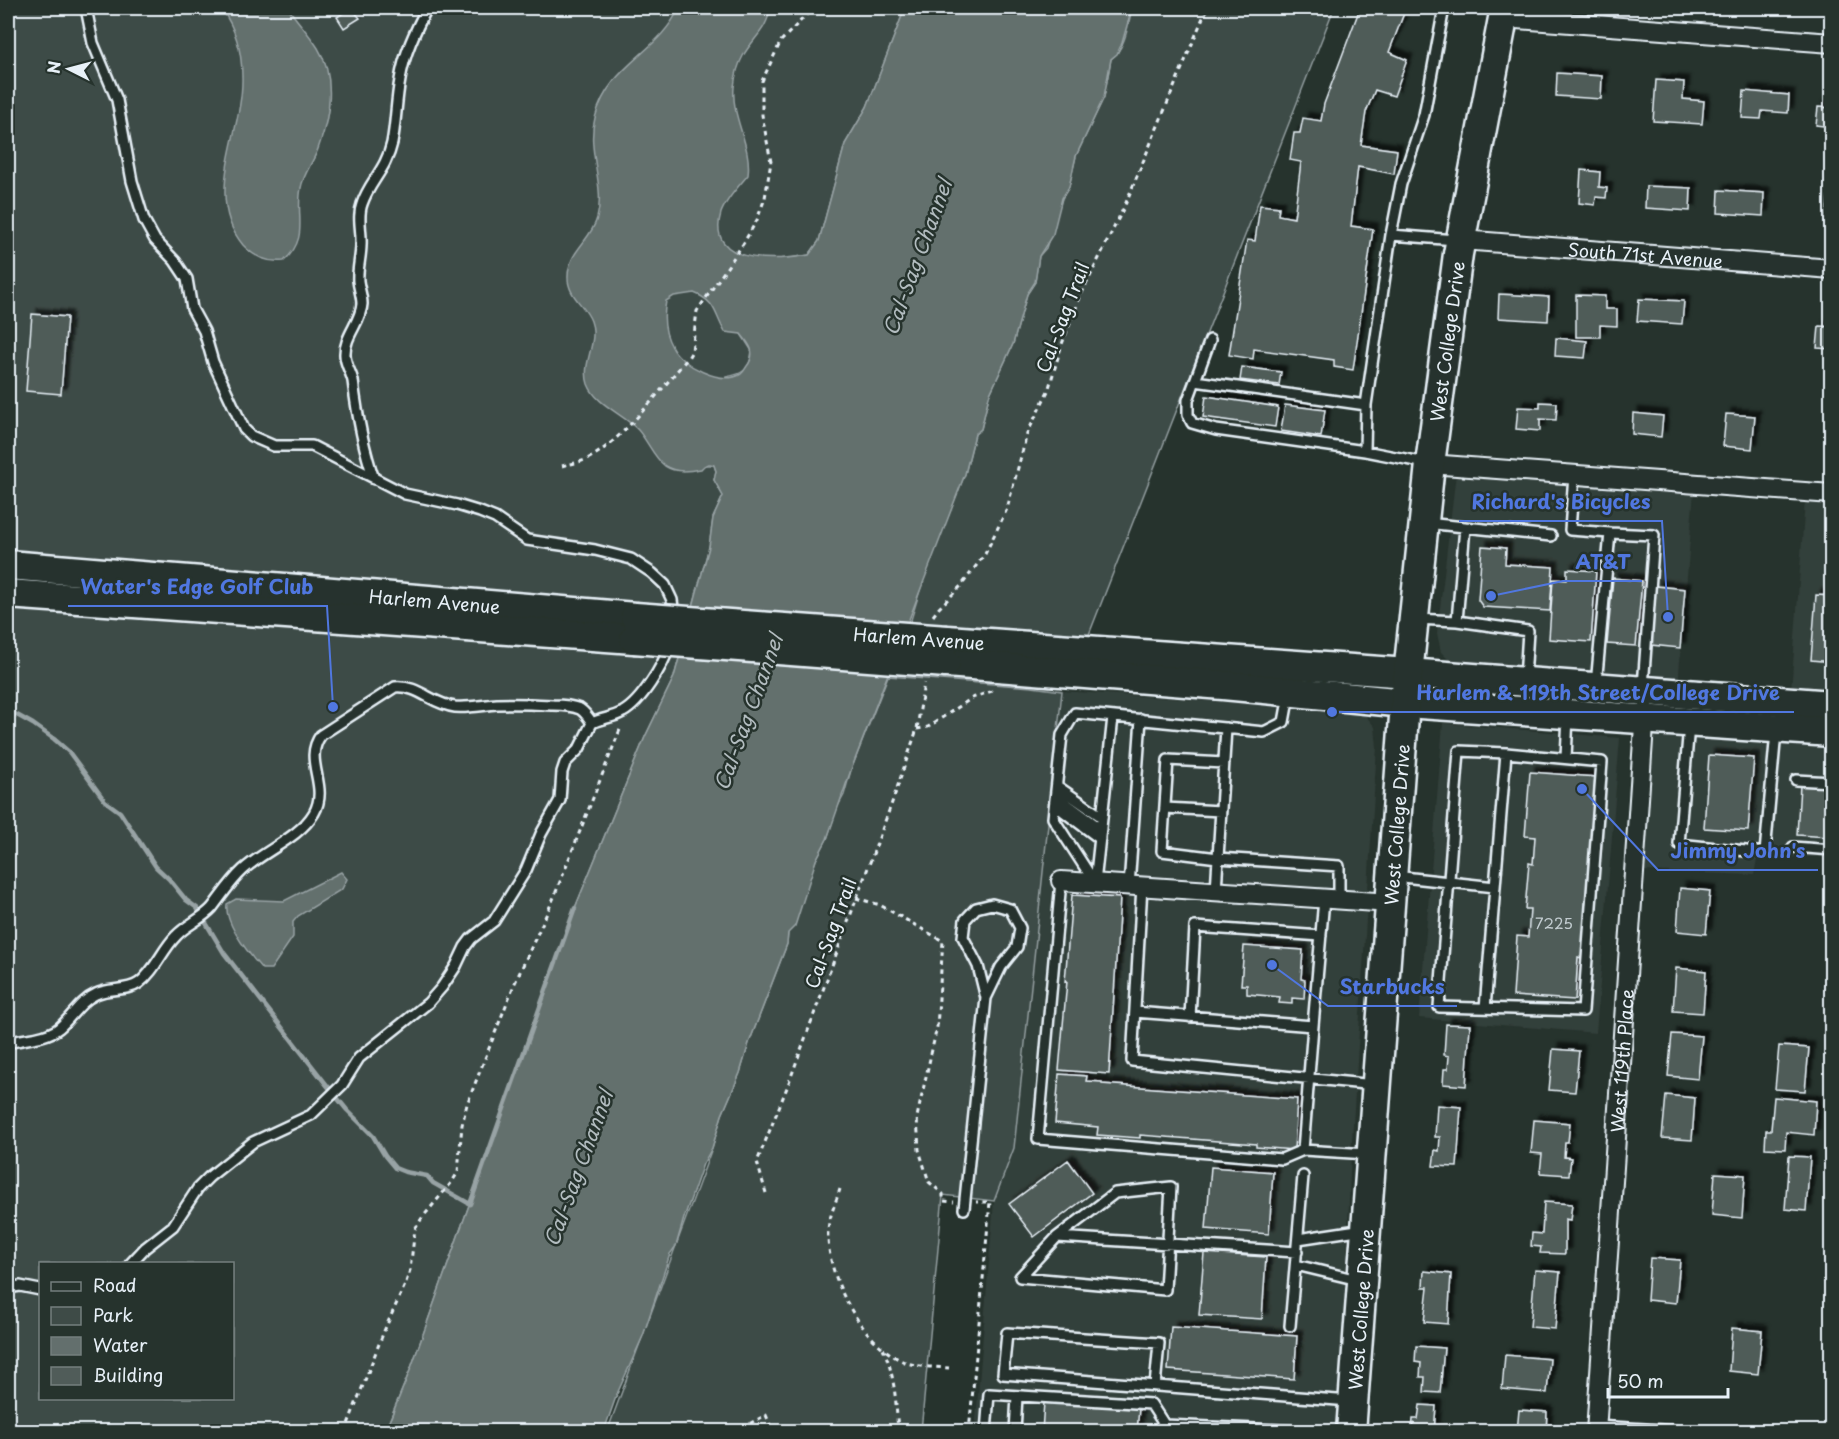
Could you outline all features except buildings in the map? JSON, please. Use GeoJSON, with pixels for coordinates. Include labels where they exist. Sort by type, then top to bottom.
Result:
{"type":"FeatureCollection","features":[{"type":"Feature","properties":{"kind":"main road","name":"West College Drive"},"geometry":{"type":"LineString","coordinates":[[1351,1431],[1405,703],[1430,464],[1458,254],[1504,13]]}},
{"type":"Feature","properties":{"kind":"main road","name":"Harlem Avenue"},"geometry":{"type":"LineString","coordinates":[[8,565],[635,628]]}},
{"type":"Feature","properties":{"kind":"main road","name":"Harlem Avenue"},"geometry":{"type":"LineString","coordinates":[[8,594],[635,628],[938,650],[1408,673],[1832,705]]}},
{"type":"Feature","properties":{"kind":"main road","name":"Harlem Avenue"},"geometry":{"type":"LineString","coordinates":[[938,650],[1290,692],[1405,703],[1832,732]]}},
{"type":"Feature","properties":{"kind":"street"},"geometry":{"type":"LineString","coordinates":[[1504,13],[1832,43]]}},
{"type":"Feature","properties":{"kind":"street","name":"South 71st Avenue"},"geometry":{"type":"LineString","coordinates":[[1462,240],[1832,270]]}},
{"type":"Feature","properties":{"kind":"street"},"geometry":{"type":"LineString","coordinates":[[1430,464],[1832,495]]}},
{"type":"Feature","properties":{"kind":"street","name":"West 119th Place"},"geometry":{"type":"LineString","coordinates":[[1596,1429],[1645,719],[1645,691]]}},
{"type":"Feature","properties":{"kind":"street"},"geometry":{"type":"LineString","coordinates":[[1061,881],[1332,899],[1392,890]]}},
{"type":"Feature","properties":{"kind":"lane"},"geometry":{"type":"LineString","coordinates":[[86,8],[93,43],[117,100],[132,181],[144,220],[155,240],[175,261],[187,279],[192,309],[204,331],[213,362],[244,429],[256,439],[274,446],[312,446],[405,494],[457,505],[495,518],[527,540],[614,554],[631,559],[665,585],[672,600],[673,629],[666,655],[649,684],[626,711],[592,723],[579,748],[565,763],[560,800],[541,834],[526,870],[494,921],[471,939],[452,973],[428,1003],[359,1058],[342,1085],[311,1115],[252,1142],[238,1153],[198,1188],[173,1226],[131,1262]]}},
{"type":"Feature","properties":{"kind":"lane"},"geometry":{"type":"LineString","coordinates":[[374,479],[366,456],[361,423],[345,355],[346,346],[362,310],[358,280],[361,206],[388,156],[404,60],[412,36],[427,8]]}},
{"type":"Feature","properties":{"kind":"lane"},"geometry":{"type":"LineString","coordinates":[[1365,452],[1366,405],[1391,236],[1401,184],[1424,115],[1443,8]]}},
{"type":"Feature","properties":{"kind":"lane"},"geometry":{"type":"LineString","coordinates":[[1391,236],[1462,240]]}},
{"type":"Feature","properties":{"kind":"lane"},"geometry":{"type":"LineString","coordinates":[[1210,340],[1187,408],[1192,423],[1197,426],[1430,464]]}},
{"type":"Feature","properties":{"kind":"lane"},"geometry":{"type":"LineString","coordinates":[[1195,381],[1366,405]]}},
{"type":"Feature","properties":{"kind":"lane"},"geometry":{"type":"LineString","coordinates":[[1574,475],[1570,530],[1654,535],[1645,691]]}},
{"type":"Feature","properties":{"kind":"lane"},"geometry":{"type":"LineString","coordinates":[[1424,523],[1551,536]]}},
{"type":"Feature","properties":{"kind":"lane"},"geometry":{"type":"LineString","coordinates":[[1457,621],[1465,527]]}},
{"type":"Feature","properties":{"kind":"lane"},"geometry":{"type":"LineString","coordinates":[[1596,687],[1610,533]]}},
{"type":"Feature","properties":{"kind":"lane"},"geometry":{"type":"LineString","coordinates":[[1414,619],[1457,621],[1528,631],[1525,682]]}},
{"type":"Feature","properties":{"kind":"lane"},"geometry":{"type":"LineString","coordinates":[[8,1043],[53,1032],[88,998],[99,992],[129,988],[145,978],[176,936],[210,910],[242,871],[304,826],[313,814],[321,795],[313,762],[316,741],[321,735],[395,687],[415,688],[438,703],[453,706],[525,703],[564,705],[580,709],[592,723]]}},
{"type":"Feature","properties":{"kind":"lane"},"geometry":{"type":"LineString","coordinates":[[1095,883],[1053,818],[1062,735],[1075,713],[1264,732],[1284,722],[1290,692]]}},
{"type":"Feature","properties":{"kind":"lane"},"geometry":{"type":"LineString","coordinates":[[1566,758],[1568,714]]}},
{"type":"Feature","properties":{"kind":"lane"},"geometry":{"type":"LineString","coordinates":[[1095,883],[1113,717]]}},
{"type":"Feature","properties":{"kind":"lane"},"geometry":{"type":"LineString","coordinates":[[1141,719],[1132,1061],[1377,1085]]}},
{"type":"Feature","properties":{"kind":"lane"},"geometry":{"type":"LineString","coordinates":[[1689,722],[1679,844],[1765,854],[1776,728]]}},
{"type":"Feature","properties":{"kind":"lane"},"geometry":{"type":"LineString","coordinates":[[1216,891],[1226,728]]}},
{"type":"Feature","properties":{"kind":"lane"},"geometry":{"type":"LineString","coordinates":[[1459,752],[1506,753],[1602,762],[1583,1011],[1439,1007],[1459,752]]}},
{"type":"Feature","properties":{"kind":"lane"},"geometry":{"type":"LineString","coordinates":[[1485,1008],[1506,753]]}},
{"type":"Feature","properties":{"kind":"lane"},"geometry":{"type":"LineString","coordinates":[[1224,763],[1168,760],[1162,851],[1218,858],[1339,866],[1321,936],[1303,1150]]}},
{"type":"Feature","properties":{"kind":"lane"},"geometry":{"type":"LineString","coordinates":[[1796,780],[1832,782]]}},
{"type":"Feature","properties":{"kind":"lane"},"geometry":{"type":"LineString","coordinates":[[1056,796],[1102,817]]}},
{"type":"Feature","properties":{"kind":"lane"},"geometry":{"type":"LineString","coordinates":[[1056,796],[1101,829]]}},
{"type":"Feature","properties":{"kind":"lane"},"geometry":{"type":"LineString","coordinates":[[1056,796],[1100,839]]}},
{"type":"Feature","properties":{"kind":"lane"},"geometry":{"type":"LineString","coordinates":[[1165,808],[1221,811]]}},
{"type":"Feature","properties":{"kind":"lane"},"geometry":{"type":"LineString","coordinates":[[1793,847],[1832,850]]}},
{"type":"Feature","properties":{"kind":"lane"},"geometry":{"type":"LineString","coordinates":[[1061,881],[1038,1139],[1282,1159],[1303,1150],[1372,1154]]}},
{"type":"Feature","properties":{"kind":"lane"},"geometry":{"type":"LineString","coordinates":[[1392,890],[1450,882],[1495,887]]}},
{"type":"Feature","properties":{"kind":"lane"},"geometry":{"type":"LineString","coordinates":[[964,1205],[986,998],[1001,967],[1017,947],[1020,928],[1010,909],[992,904],[976,908],[965,920],[963,937],[978,966],[986,998]]}},
{"type":"Feature","properties":{"kind":"lane"},"geometry":{"type":"LineString","coordinates":[[1190,1017],[1195,927],[1321,936]]}},
{"type":"Feature","properties":{"kind":"lane"},"geometry":{"type":"LineString","coordinates":[[1135,1012],[1313,1026]]}},
{"type":"Feature","properties":{"kind":"lane"},"geometry":{"type":"LineString","coordinates":[[1290,1326],[1303,1176]]}},
{"type":"Feature","properties":{"kind":"lane"},"geometry":{"type":"LineString","coordinates":[[1172,1187],[1166,1290],[1020,1276],[1057,1237],[1115,1193],[1172,1187]]}},
{"type":"Feature","properties":{"kind":"lane"},"geometry":{"type":"LineString","coordinates":[[1298,1239],[1366,1229]]}},
{"type":"Feature","properties":{"kind":"lane"},"geometry":{"type":"LineString","coordinates":[[1057,1237],[1297,1252]]}},
{"type":"Feature","properties":{"kind":"lane"},"geometry":{"type":"LineString","coordinates":[[1296,1265],[1362,1282]]}},
{"type":"Feature","properties":{"kind":"lane"},"geometry":{"type":"LineString","coordinates":[[8,1288],[20,1286],[39,1290]]}},
{"type":"Feature","properties":{"kind":"lane"},"geometry":{"type":"LineString","coordinates":[[1155,1386],[1159,1343],[1007,1333],[1004,1374],[1155,1386],[1353,1401]]}},
{"type":"Feature","properties":{"kind":"lane"},"geometry":{"type":"LineString","coordinates":[[986,1431],[989,1394],[1151,1404],[1167,1428],[1303,1431]]}},
{"type":"Feature","properties":{"kind":"lane"},"geometry":{"type":"LineString","coordinates":[[1015,1431],[1017,1396]]}},
{"type":"Feature","properties":{"kind":"lane"},"geometry":{"type":"LineString","coordinates":[[1596,1429],[1696,1431]]}},
{"type":"Feature","properties":{"kind":"path"},"geometry":{"type":"LineString","coordinates":[[562,466],[591,457],[630,425],[692,351],[697,311],[739,250],[757,220],[765,198],[771,162],[762,115],[762,81],[781,41],[813,8]]}},
{"type":"Feature","properties":{"kind":"path","name":"Cal-Sag Trail"},"geometry":{"type":"LineString","coordinates":[[766,1193],[757,1162],[814,1015],[917,729],[938,650],[939,608],[961,586],[986,554],[1007,508],[1027,434],[1048,391],[1081,295],[1125,205],[1207,8]]}},
{"type":"Feature","properties":{"kind":"path"},"geometry":{"type":"LineString","coordinates":[[917,729],[928,727],[972,698],[1004,687]]}},
{"type":"Feature","properties":{"kind":"path"},"geometry":{"type":"LineString","coordinates":[[345,1431],[384,1331],[405,1285],[410,1270],[415,1229],[458,1172],[462,1125],[467,1104],[514,985],[552,902],[626,711]]}},
{"type":"Feature","properties":{"kind":"path"},"geometry":{"type":"LineString","coordinates":[[856,898],[880,906],[943,941],[937,1028],[916,1117],[918,1150],[929,1182],[943,1194],[943,1201],[964,1205],[990,1203],[969,1431]]}},
{"type":"Feature","properties":{"kind":"path"},"geometry":{"type":"LineString","coordinates":[[840,1190],[828,1229],[833,1267],[851,1312],[870,1338],[897,1360],[915,1366],[949,1368]]}},
{"type":"Feature","properties":{"kind":"path"},"geometry":{"type":"LineString","coordinates":[[883,1348],[891,1367],[898,1431]]}},
{"type":"Feature","properties":{"kind":"path"},"geometry":{"type":"LineString","coordinates":[[734,1431],[766,1415],[773,1431]]}},
{"type":"Feature","properties":{"kind":"shaded area"},"geometry":{"type":"Polygon","coordinates":[[[1456,473],[1694,491],[1678,686],[1451,662],[1441,652],[1437,633],[1456,473]]]}},
{"type":"Feature","properties":{"kind":"shaded area"},"geometry":{"type":"Polygon","coordinates":[[[1805,500],[1831,502],[1831,695],[1791,692],[1805,500]]]}},
{"type":"Feature","properties":{"kind":"shaded area"},"geometry":{"type":"Polygon","coordinates":[[[1062,691],[1352,710],[1365,715],[1375,727],[1377,747],[1350,1172],[1341,1431],[975,1432],[994,1201],[1014,1148],[1062,691]]]}},
{"type":"Feature","properties":{"kind":"shaded area"},"geometry":{"type":"Polygon","coordinates":[[[1443,723],[1620,738],[1596,1033],[1419,1018],[1443,723]]]}},
{"type":"Feature","properties":{"kind":"shaded area"},"geometry":{"type":"Polygon","coordinates":[[[1654,732],[1831,746],[1831,856],[1757,859],[1754,875],[1644,871],[1654,732]]]}},
{"type":"Feature","properties":{"kind":"green space"},"geometry":{"type":"Polygon","coordinates":[[[8,8],[905,8],[867,107],[845,144],[819,241],[809,255],[768,259],[741,334],[752,351],[749,363],[745,370],[726,377],[704,465],[714,465],[716,471],[714,480],[723,496],[713,518],[709,547],[674,677],[645,737],[575,908],[411,1368],[385,1431],[8,1431],[8,8]]]}},
{"type":"Feature","properties":{"kind":"green space"},"geometry":{"type":"Polygon","coordinates":[[[1132,8],[1334,8],[1088,637],[910,623],[925,574],[965,474],[975,434],[981,429],[989,396],[1013,344],[1027,294],[1035,282],[1039,256],[1046,248],[1062,198],[1069,187],[1076,156],[1104,97],[1111,59],[1123,42],[1132,8]]]}},
{"type":"Feature","properties":{"kind":"green space"},"geometry":{"type":"Polygon","coordinates":[[[888,676],[1062,691],[1014,1148],[994,1201],[943,1195],[921,1431],[607,1432],[712,1148],[722,1115],[740,1073],[749,1043],[787,944],[788,933],[816,860],[827,839],[888,676]]]}},
{"type":"Feature","properties":{"kind":"water"},"geometry":{"type":"Polygon","coordinates":[[[221,8],[288,8],[318,48],[327,71],[329,97],[326,122],[317,151],[302,183],[297,244],[284,261],[266,260],[247,249],[231,226],[226,206],[225,184],[241,97],[242,76],[237,40],[221,8]]]}},
{"type":"Feature","properties":{"kind":"water","name":"Cal-Sag Channel"},"geometry":{"type":"Polygon","coordinates":[[[679,8],[770,8],[766,22],[743,56],[736,75],[735,110],[747,153],[748,175],[723,208],[719,230],[724,243],[734,251],[748,256],[780,258],[809,255],[819,241],[845,144],[867,107],[905,8],[1132,8],[1122,43],[1117,54],[1111,59],[1104,97],[1076,156],[1069,187],[1062,198],[1053,234],[1039,256],[1035,282],[1027,294],[1013,344],[989,396],[981,429],[975,434],[965,474],[851,770],[827,839],[816,860],[795,926],[788,933],[787,944],[749,1043],[740,1073],[722,1115],[712,1148],[703,1164],[643,1336],[617,1394],[604,1431],[385,1432],[411,1368],[575,908],[645,737],[674,677],[709,547],[713,518],[723,496],[714,480],[716,471],[714,465],[708,464],[701,469],[683,471],[665,466],[638,430],[604,404],[592,391],[586,376],[593,329],[588,315],[571,290],[568,278],[571,261],[597,218],[599,193],[593,130],[602,100],[622,71],[659,37],[679,8]],[[694,293],[674,296],[666,301],[665,324],[672,347],[684,360],[702,372],[723,377],[741,374],[751,358],[752,352],[748,343],[741,334],[725,332],[714,309],[707,300],[694,293]]]}},
{"type":"Feature","properties":{"kind":"water"},"geometry":{"type":"Polygon","coordinates":[[[341,872],[347,879],[342,889],[298,916],[293,922],[293,937],[271,969],[262,969],[233,929],[227,912],[227,904],[236,899],[284,901],[341,872]]]}},
{"type":"Feature","properties":{"kind":"waterway"},"geometry":{"type":"LineString","coordinates":[[8,710],[33,724],[69,752],[105,801],[120,812],[156,867],[186,900],[197,908],[224,953],[347,1110],[373,1136],[395,1168],[427,1176],[433,1183],[470,1204],[575,908]]}},
{"type":"Feature","properties":{"kind":"place","name":"AT&T"},"geometry":{"type":"Point","coordinates":[1491,596]}},
{"type":"Feature","properties":{"kind":"place","name":"Richard's Bicycles"},"geometry":{"type":"Point","coordinates":[1668,617]}},
{"type":"Feature","properties":{"kind":"place","name":"Water's Edge Golf Club"},"geometry":{"type":"Point","coordinates":[333,707]}},
{"type":"Feature","properties":{"kind":"place","name":"Harlem & 119th Street/College Drive"},"geometry":{"type":"Point","coordinates":[1332,712]}},
{"type":"Feature","properties":{"kind":"place","name":"Jimmy John's"},"geometry":{"type":"Point","coordinates":[1582,789]}},
{"type":"Feature","properties":{"kind":"place","name":"Starbucks"},"geometry":{"type":"Point","coordinates":[1272,965]}}]}
